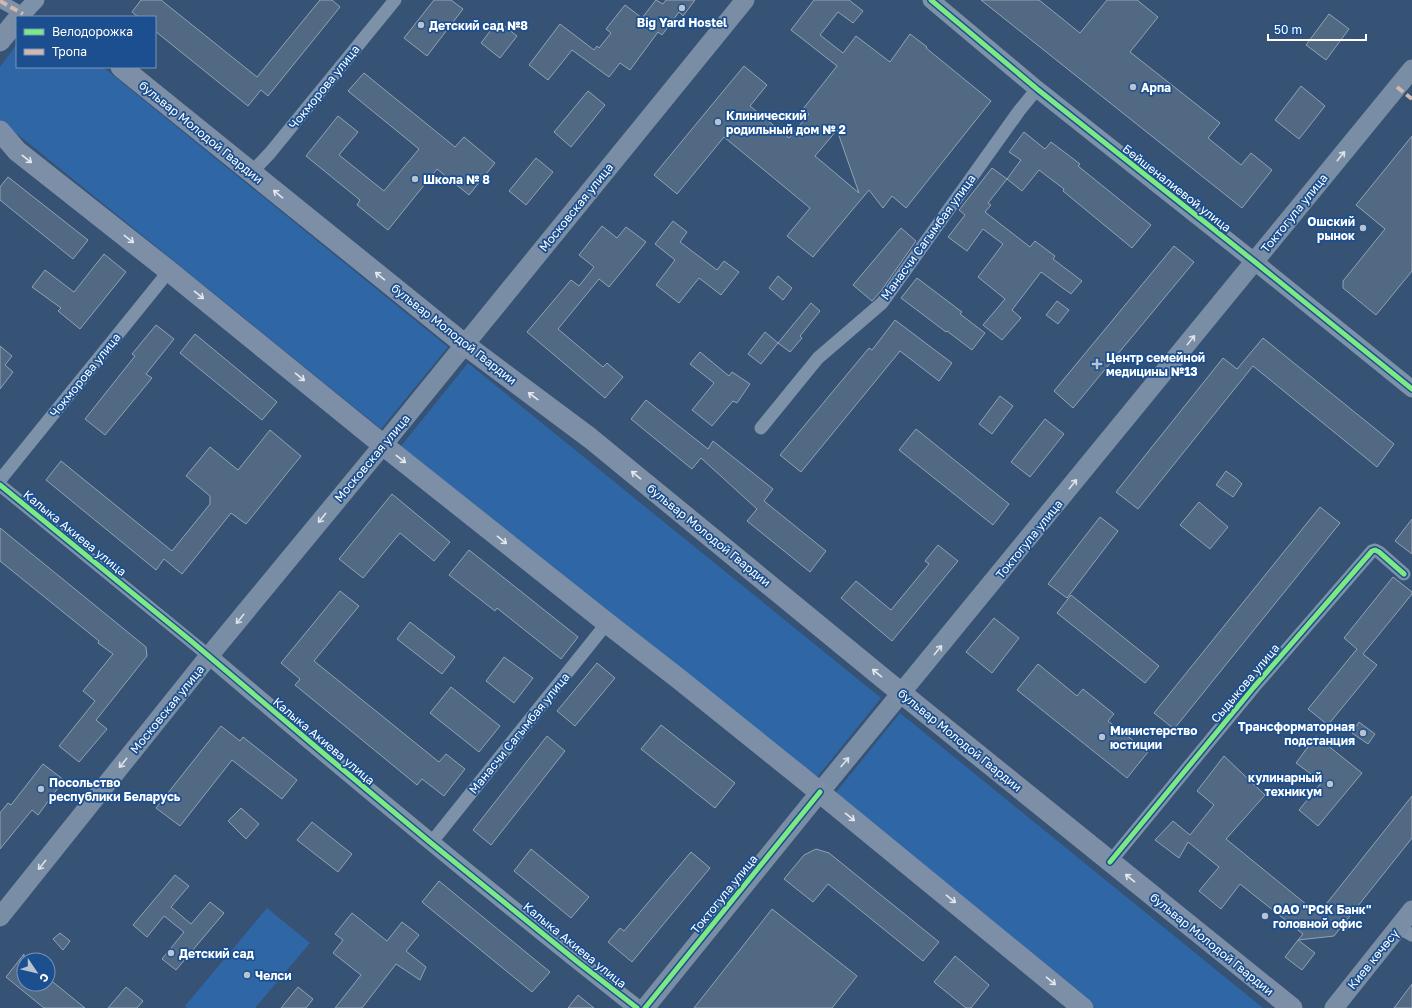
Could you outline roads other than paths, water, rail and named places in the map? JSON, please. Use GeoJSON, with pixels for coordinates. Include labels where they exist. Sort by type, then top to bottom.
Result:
{"type":"FeatureCollection","features":[{"type":"Feature","properties":{"kind":"main road","name":"Московская улица"},"geometry":{"type":"LineString","coordinates":[[0,917],[209,656],[383,445],[745,0]]}},
{"type":"Feature","properties":{"kind":"main road"},"geometry":{"type":"LineString","coordinates":[[0,20],[16,18]]}},
{"type":"Feature","properties":{"kind":"main road"},"geometry":{"type":"LineString","coordinates":[[0,41],[16,22]]}},
{"type":"Feature","properties":{"kind":"main road","name":"бульвар Молодой Гвардии"},"geometry":{"type":"LineString","coordinates":[[122,68],[464,344],[590,438],[1110,862],[1292,1008]]}},
{"type":"Feature","properties":{"kind":"main road","name":"Токтогула улица"},"geometry":{"type":"LineString","coordinates":[[645,1008],[1412,69]]}},
{"type":"Feature","properties":{"kind":"main road"},"geometry":{"type":"LineString","coordinates":[[0,131],[17,151],[169,271],[383,445],[607,623],[679,678],[1083,1008]]}},
{"type":"Feature","properties":{"kind":"main road","name":"Киев көчөсү"},"geometry":{"type":"LineString","coordinates":[[1334,1008],[1405,931],[1412,910]]}},
{"type":"Feature","properties":{"kind":"street"},"geometry":{"type":"LineString","coordinates":[[21,16],[36,0]]}},
{"type":"Feature","properties":{"kind":"street","name":"Чокморова улица"},"geometry":{"type":"LineString","coordinates":[[251,173],[270,153],[395,0]]}},
{"type":"Feature","properties":{"kind":"street","name":"Бейшеналиевой улица"},"geometry":{"type":"LineString","coordinates":[[931,0],[1036,89],[1255,262],[1412,389]]}},
{"type":"Feature","properties":{"kind":"street"},"geometry":{"type":"LineString","coordinates":[[0,1],[17,16]]}},
{"type":"Feature","properties":{"kind":"street","name":"Манасчи Сагымбая улица"},"geometry":{"type":"LineString","coordinates":[[761,428],[818,358],[882,303],[1018,111],[1036,89]]}},
{"type":"Feature","properties":{"kind":"street","name":"Чокморова улица"},"geometry":{"type":"LineString","coordinates":[[0,480],[169,271]]}},
{"type":"Feature","properties":{"kind":"street","name":"Калыка Акиева улица"},"geometry":{"type":"LineString","coordinates":[[0,485],[209,656],[431,843],[579,963],[638,1008]]}},
{"type":"Feature","properties":{"kind":"street","name":"Сыдыкова улица"},"geometry":{"type":"LineString","coordinates":[[1110,862],[1249,692],[1372,551],[1376,550],[1380,552],[1404,574]]}},
{"type":"Feature","properties":{"kind":"street","name":"Манасчи Сагымбая улица"},"geometry":{"type":"LineString","coordinates":[[431,843],[607,623]]}},
{"type":"Feature","properties":{"kind":"place","name":"Big Yard Hostel"},"geometry":{"type":"Point","coordinates":[682,8]}},
{"type":"Feature","properties":{"kind":"place","name":"Детский сад №8"},"geometry":{"type":"Point","coordinates":[421,25]}},
{"type":"Feature","properties":{"kind":"place","name":"Арпа"},"geometry":{"type":"Point","coordinates":[1133,87]}},
{"type":"Feature","properties":{"kind":"place","name":"Клинический родильный дом № 2"},"geometry":{"type":"Point","coordinates":[718,122]}},
{"type":"Feature","properties":{"kind":"place","name":"Школа № 8"},"geometry":{"type":"Point","coordinates":[415,179]}},
{"type":"Feature","properties":{"kind":"place","name":"Ошский рынок"},"geometry":{"type":"Point","coordinates":[1363,228]}},
{"type":"Feature","properties":{"kind":"place","name":"Центр семейной медицины №13"},"geometry":{"type":"Point","coordinates":[1097,364]}},
{"type":"Feature","properties":{"kind":"place","name":"Трансформаторная подстанция"},"geometry":{"type":"Point","coordinates":[1363,733]}},
{"type":"Feature","properties":{"kind":"place","name":"Министерство юстиции"},"geometry":{"type":"Point","coordinates":[1102,737]}},
{"type":"Feature","properties":{"kind":"place","name":"кулинарный техникум"},"geometry":{"type":"Point","coordinates":[1330,784]}},
{"type":"Feature","properties":{"kind":"place","name":"Посольство республики Беларусь"},"geometry":{"type":"Point","coordinates":[41,789]}},
{"type":"Feature","properties":{"kind":"place","name":"ОАО \"РСК Банк\" головной офис"},"geometry":{"type":"Point","coordinates":[1265,916]}},
{"type":"Feature","properties":{"kind":"place","name":"Детский сад"},"geometry":{"type":"Point","coordinates":[171,953]}},
{"type":"Feature","properties":{"kind":"place","name":"Челси"},"geometry":{"type":"Point","coordinates":[247,975]}}]}
